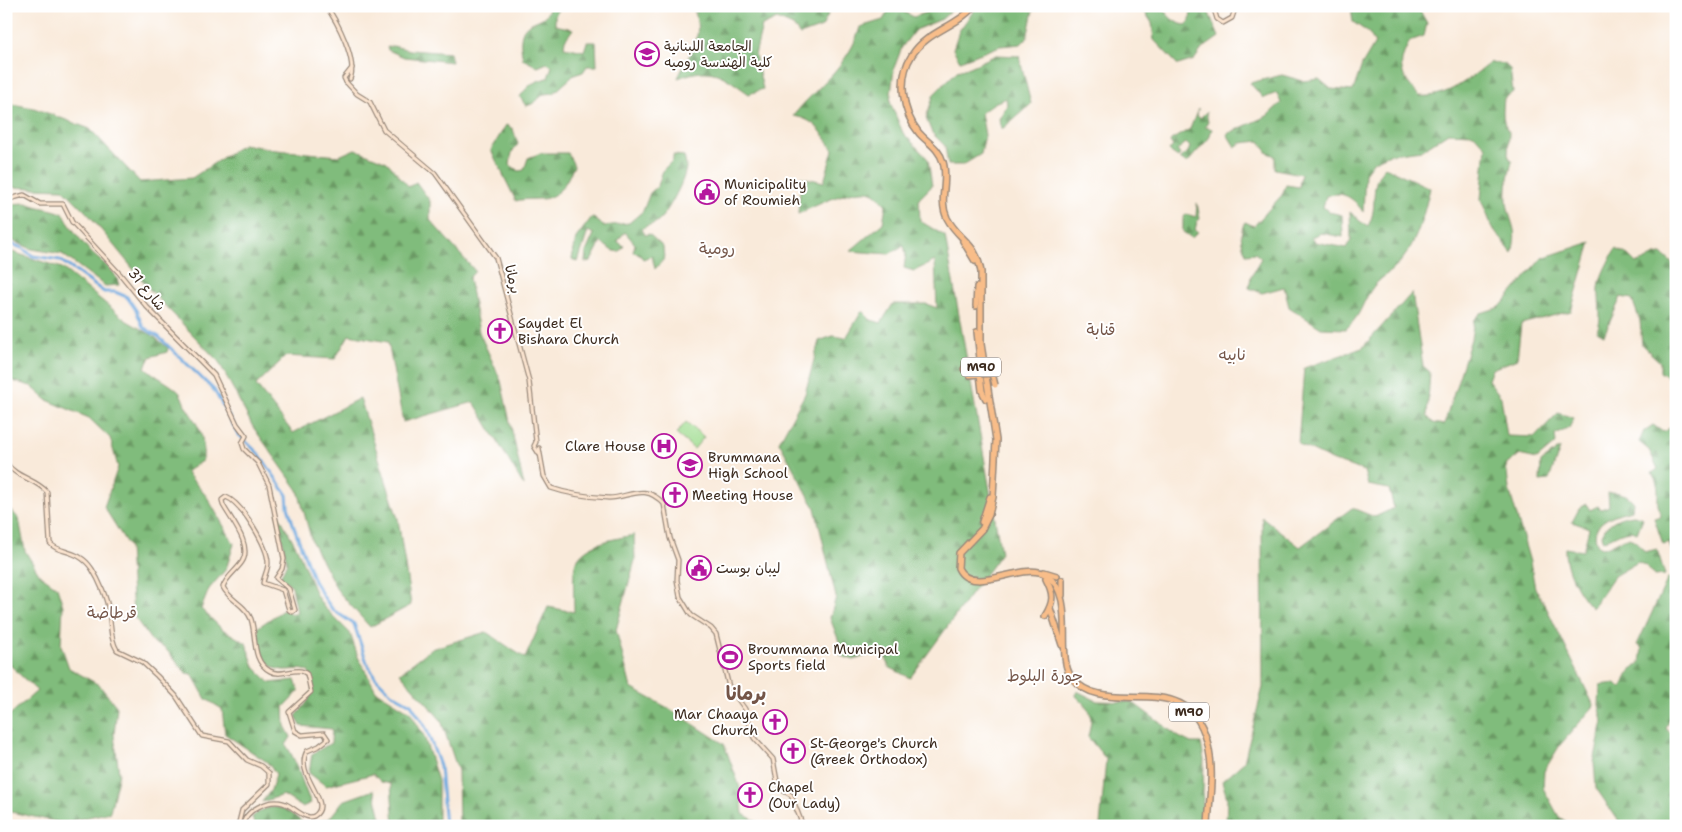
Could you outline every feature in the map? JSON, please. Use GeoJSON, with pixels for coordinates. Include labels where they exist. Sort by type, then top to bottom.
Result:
{"type":"FeatureCollection","features":[{"type":"Feature","properties":{"kind":"highway","name":"M90"},"geometry":{"type":"LineString","coordinates":[[970,6],[961,16],[924,36],[915,45],[905,60],[900,85],[910,124],[920,138],[935,151],[940,162],[942,214],[948,225],[970,250],[976,262],[977,338],[994,443],[989,502],[980,526],[956,554],[955,568],[961,577],[973,583],[1030,574],[1046,578],[1052,584],[1058,597],[1062,664],[1075,684],[1086,691],[1102,696],[1165,698],[1179,704],[1190,713],[1204,731],[1209,748],[1206,826]]}},
{"type":"Feature","properties":{"kind":"highway","name":"M90"},"geometry":{"type":"LineString","coordinates":[[974,6],[957,22],[939,31],[919,45],[907,63],[902,84],[905,103],[911,121],[921,136],[937,150],[943,161],[945,213],[954,228],[971,246],[979,262],[980,330],[990,386],[996,440],[992,503],[979,533],[959,553],[958,568],[963,575],[972,580],[1038,571],[1054,582],[1061,601],[1066,634],[1065,664],[1070,678]]}},
{"type":"Feature","properties":{"kind":"highway"},"geometry":{"type":"LineString","coordinates":[[980,361],[976,366],[967,364],[964,369],[967,374],[992,373],[990,386]]}},
{"type":"Feature","properties":{"kind":"highway"},"geometry":{"type":"LineString","coordinates":[[980,374],[982,391],[986,399]]}},
{"type":"Feature","properties":{"kind":"highway"},"geometry":{"type":"LineString","coordinates":[[1038,571],[1060,578],[1061,601]]}},
{"type":"Feature","properties":{"kind":"highway"},"geometry":{"type":"LineString","coordinates":[[1045,616],[1050,608],[1053,595],[1046,578]]}},
{"type":"Feature","properties":{"kind":"highway"},"geometry":{"type":"LineString","coordinates":[[1050,608],[1062,645]]}},
{"type":"Feature","properties":{"kind":"main road","name":"برمانا"},"geometry":{"type":"LineString","coordinates":[[326,6],[339,25],[353,65],[349,80],[352,88],[370,102],[384,130],[416,155],[438,178],[498,262],[529,381],[533,431],[546,483],[551,488],[611,498],[636,492],[662,502],[667,509],[670,538],[678,560],[677,580],[680,597],[691,616],[711,628],[716,634],[730,687],[745,709],[754,738],[773,758],[777,781],[784,791],[791,795],[803,826]]}},
{"type":"Feature","properties":{"kind":"main road"},"geometry":{"type":"LineString","coordinates":[[1213,6],[1217,19],[1225,23],[1232,18],[1236,6]]}},
{"type":"Feature","properties":{"kind":"main road","name":"شارع 31"},"geometry":{"type":"LineString","coordinates":[[6,200],[24,195],[40,204],[63,204],[72,222],[120,274],[146,306],[212,373],[246,438],[243,442],[244,449],[258,463],[270,488],[284,559],[282,569],[276,578],[289,589],[295,610],[292,612],[289,610],[283,590],[263,582],[268,563],[259,536],[244,514],[226,497],[222,500],[223,505],[241,538],[245,554],[242,562],[223,587],[249,615],[256,639],[257,658],[263,667],[277,674],[299,671],[307,674],[311,692],[289,712],[289,718],[295,731],[302,735],[320,732],[328,736],[325,742],[307,751],[304,759],[306,778],[318,796],[319,807],[316,814],[306,816],[286,804],[278,802],[251,811],[244,818],[243,826]]}},
{"type":"Feature","properties":{"kind":"main road"},"geometry":{"type":"LineString","coordinates":[[6,462],[12,472],[30,479],[47,492],[50,543],[53,547],[76,554],[93,570],[108,607],[112,639],[117,650],[142,662],[157,676],[176,696],[202,736],[207,739],[229,741],[242,756],[269,773],[269,784],[242,810],[238,826]]}},
{"type":"Feature","properties":{"kind":"green space"},"geometry":{"type":"Polygon","coordinates":[[[549,6],[559,6],[555,16],[555,25],[573,29],[565,40],[564,47],[584,51],[587,42],[596,42],[597,66],[587,66],[583,72],[574,75],[554,93],[544,94],[532,104],[526,106],[520,97],[532,84],[548,78],[552,66],[547,63],[538,67],[523,59],[522,33],[531,23],[543,18],[549,6]]]}},
{"type":"Feature","properties":{"kind":"green space"},"geometry":{"type":"Polygon","coordinates":[[[693,6],[832,6],[822,27],[800,35],[793,26],[777,19],[762,26],[755,55],[763,89],[749,94],[731,81],[708,72],[699,72],[678,78],[692,51],[697,36],[698,28],[693,6]]]}},
{"type":"Feature","properties":{"kind":"green space"},"geometry":{"type":"Polygon","coordinates":[[[891,6],[914,17],[928,12],[929,6],[956,6],[942,19],[915,30],[902,47],[894,68],[890,102],[903,133],[928,159],[932,186],[919,199],[920,221],[945,236],[1001,553],[910,678],[889,667],[883,650],[854,660],[841,656],[840,644],[830,618],[836,597],[815,508],[779,442],[805,394],[819,341],[833,336],[846,338],[862,311],[871,320],[881,323],[893,304],[926,304],[937,308],[935,261],[914,271],[904,268],[906,254],[904,245],[889,254],[850,251],[883,223],[886,205],[876,194],[864,191],[845,194],[798,214],[801,177],[824,182],[833,150],[817,127],[807,120],[793,116],[849,53],[860,27],[883,20],[891,6]]]}},
{"type":"Feature","properties":{"kind":"green space"},"geometry":{"type":"Polygon","coordinates":[[[977,6],[1034,6],[1027,38],[1021,44],[1000,46],[960,61],[953,49],[959,31],[977,6]]]}},
{"type":"Feature","properties":{"kind":"green space"},"geometry":{"type":"Polygon","coordinates":[[[1141,6],[1162,6],[1172,19],[1186,25],[1190,21],[1191,9],[1206,6],[1219,37],[1202,49],[1194,60],[1178,65],[1154,40],[1152,23],[1141,6]]]}},
{"type":"Feature","properties":{"kind":"green space"},"geometry":{"type":"Polygon","coordinates":[[[1351,6],[1417,6],[1427,23],[1424,36],[1410,41],[1403,57],[1402,70],[1404,76],[1419,96],[1429,96],[1448,91],[1466,81],[1491,62],[1504,64],[1510,69],[1513,92],[1504,98],[1503,116],[1509,132],[1508,155],[1512,162],[1509,172],[1507,202],[1515,237],[1512,253],[1492,227],[1481,199],[1486,147],[1474,134],[1448,133],[1422,150],[1390,154],[1374,161],[1365,173],[1363,212],[1348,197],[1338,194],[1326,196],[1323,207],[1329,212],[1342,215],[1343,237],[1321,233],[1311,237],[1315,242],[1346,248],[1351,240],[1350,212],[1368,226],[1373,210],[1376,181],[1385,167],[1430,188],[1420,226],[1408,252],[1374,286],[1351,324],[1346,329],[1321,328],[1289,307],[1284,287],[1262,293],[1249,288],[1251,277],[1261,258],[1255,253],[1246,254],[1241,238],[1245,222],[1254,226],[1282,195],[1286,185],[1299,187],[1301,174],[1275,169],[1275,156],[1268,153],[1260,141],[1241,143],[1235,147],[1227,134],[1267,116],[1281,103],[1277,93],[1263,98],[1250,83],[1282,75],[1303,81],[1319,79],[1331,89],[1353,91],[1362,65],[1375,43],[1369,33],[1353,22],[1351,6]]]}},
{"type":"Feature","properties":{"kind":"green space"},"geometry":{"type":"Polygon","coordinates":[[[393,46],[410,50],[450,53],[452,62],[404,57],[388,50],[387,47],[393,46]]]}},
{"type":"Feature","properties":{"kind":"green space"},"geometry":{"type":"Polygon","coordinates":[[[996,55],[1019,56],[1031,104],[1002,129],[999,119],[1007,105],[1006,98],[994,103],[981,113],[985,135],[981,154],[963,165],[948,165],[945,146],[932,133],[926,118],[934,94],[957,71],[996,55]]]}},
{"type":"Feature","properties":{"kind":"green space"},"geometry":{"type":"Polygon","coordinates":[[[6,103],[34,108],[90,129],[140,182],[192,178],[243,144],[276,150],[339,156],[355,149],[387,162],[409,187],[416,182],[430,201],[430,220],[475,271],[469,278],[479,332],[501,381],[524,486],[474,402],[403,422],[388,342],[349,335],[335,359],[286,356],[256,385],[293,433],[360,398],[398,519],[411,605],[370,627],[338,591],[312,542],[298,490],[253,427],[219,362],[152,292],[89,215],[63,189],[6,187],[6,103]]]}},
{"type":"Feature","properties":{"kind":"green space"},"geometry":{"type":"Polygon","coordinates":[[[1198,109],[1197,116],[1200,118],[1206,112],[1208,122],[1205,127],[1212,129],[1209,138],[1187,163],[1180,158],[1188,152],[1190,147],[1186,143],[1177,150],[1180,155],[1178,157],[1169,151],[1173,146],[1170,142],[1190,129],[1198,109]]]}},
{"type":"Feature","properties":{"kind":"green space"},"geometry":{"type":"Polygon","coordinates":[[[506,125],[513,129],[518,144],[512,152],[510,165],[519,171],[524,170],[528,158],[541,153],[568,153],[574,166],[564,185],[557,193],[545,199],[516,201],[491,150],[506,125]]]}},
{"type":"Feature","properties":{"kind":"green space"},"geometry":{"type":"Polygon","coordinates":[[[673,155],[684,156],[686,168],[684,177],[663,216],[657,222],[642,229],[645,235],[649,234],[663,247],[664,259],[655,269],[652,256],[643,259],[638,253],[633,252],[635,244],[625,232],[617,241],[624,246],[619,252],[611,250],[601,242],[591,261],[585,262],[586,252],[594,234],[588,231],[578,262],[572,259],[576,238],[592,217],[604,226],[629,223],[643,211],[650,193],[658,186],[663,170],[673,160],[673,155]]]}},
{"type":"Feature","properties":{"kind":"green space"},"geometry":{"type":"Polygon","coordinates":[[[27,203],[64,214],[89,250],[114,274],[119,285],[105,286],[62,254],[32,249],[6,238],[6,204],[27,203]]]}},
{"type":"Feature","properties":{"kind":"green space"},"geometry":{"type":"Polygon","coordinates":[[[1197,203],[1200,219],[1197,221],[1195,230],[1198,232],[1192,238],[1183,232],[1183,219],[1186,214],[1196,217],[1197,203]]]}},
{"type":"Feature","properties":{"kind":"green space"},"geometry":{"type":"Polygon","coordinates":[[[1591,242],[1571,311],[1521,324],[1517,359],[1492,369],[1488,380],[1501,397],[1507,436],[1535,437],[1558,413],[1574,418],[1569,428],[1555,435],[1556,443],[1537,459],[1519,455],[1506,465],[1509,489],[1530,562],[1535,588],[1594,706],[1560,745],[1544,771],[1543,788],[1559,817],[1573,826],[1226,826],[1227,798],[1222,781],[1244,762],[1263,687],[1262,517],[1300,547],[1352,508],[1375,517],[1394,508],[1389,489],[1368,485],[1364,471],[1334,461],[1298,444],[1304,368],[1362,348],[1412,293],[1423,366],[1430,372],[1427,416],[1433,423],[1444,425],[1471,339],[1474,320],[1481,313],[1500,307],[1542,258],[1591,242]]]}},
{"type":"Feature","properties":{"kind":"green space"},"geometry":{"type":"Polygon","coordinates":[[[1616,249],[1628,255],[1636,263],[1662,254],[1676,267],[1676,382],[1660,372],[1660,362],[1642,345],[1640,321],[1632,299],[1621,297],[1604,335],[1597,331],[1600,315],[1599,294],[1601,278],[1616,249]]]}},
{"type":"Feature","properties":{"kind":"green space"},"geometry":{"type":"Polygon","coordinates":[[[6,250],[62,268],[127,321],[152,335],[168,348],[167,352],[150,357],[145,367],[179,392],[199,428],[203,444],[203,460],[186,472],[207,497],[234,544],[226,569],[209,589],[201,609],[222,629],[246,643],[254,667],[270,683],[295,680],[299,691],[284,707],[285,726],[291,737],[286,745],[294,759],[311,803],[302,807],[283,795],[262,802],[271,790],[276,774],[267,762],[225,734],[222,709],[206,699],[192,674],[186,673],[165,648],[153,643],[133,615],[129,547],[104,507],[118,467],[110,438],[89,418],[47,400],[31,386],[6,379],[6,250]]]}},
{"type":"Feature","properties":{"kind":"green space"},"geometry":{"type":"Polygon","coordinates":[[[686,422],[704,437],[694,449],[676,434],[686,422]]]}},
{"type":"Feature","properties":{"kind":"green space"},"geometry":{"type":"Polygon","coordinates":[[[1653,425],[1663,432],[1673,426],[1676,429],[1676,564],[1669,542],[1663,544],[1654,518],[1661,516],[1656,480],[1652,473],[1658,469],[1649,450],[1639,442],[1644,431],[1653,425]]]}},
{"type":"Feature","properties":{"kind":"green space"},"geometry":{"type":"Polygon","coordinates":[[[1560,448],[1549,480],[1540,481],[1541,462],[1560,448]]]}},
{"type":"Feature","properties":{"kind":"green space"},"geometry":{"type":"Polygon","coordinates":[[[1615,492],[1626,495],[1633,501],[1632,510],[1610,517],[1598,526],[1596,539],[1599,547],[1603,548],[1625,538],[1630,538],[1645,552],[1657,549],[1665,575],[1654,576],[1646,566],[1638,562],[1614,576],[1592,608],[1582,596],[1569,573],[1565,548],[1583,551],[1589,528],[1572,522],[1579,509],[1586,504],[1590,510],[1598,506],[1601,509],[1609,506],[1608,493],[1615,492]]]}},
{"type":"Feature","properties":{"kind":"green space"},"geometry":{"type":"Polygon","coordinates":[[[6,505],[19,519],[25,551],[40,575],[57,587],[63,606],[61,645],[69,668],[99,685],[117,707],[114,735],[119,773],[110,812],[63,823],[6,811],[6,718],[37,691],[11,666],[6,655],[6,505]]]}},
{"type":"Feature","properties":{"kind":"green space"},"geometry":{"type":"Polygon","coordinates":[[[277,512],[297,548],[316,595],[323,606],[350,633],[358,657],[376,691],[410,712],[424,736],[438,781],[438,826],[394,826],[391,784],[381,782],[373,774],[326,786],[309,773],[312,754],[331,743],[332,729],[301,726],[296,716],[305,705],[312,690],[308,671],[277,669],[271,666],[261,649],[257,628],[286,608],[290,614],[297,613],[292,586],[280,577],[287,563],[277,512]]]}},
{"type":"Feature","properties":{"kind":"green space"},"geometry":{"type":"Polygon","coordinates":[[[1634,515],[1643,518],[1637,533],[1628,531],[1603,541],[1601,535],[1611,523],[1619,518],[1634,515]]]}},
{"type":"Feature","properties":{"kind":"green space"},"geometry":{"type":"Polygon","coordinates":[[[634,535],[635,560],[616,630],[631,688],[670,709],[724,744],[740,788],[743,814],[759,823],[757,826],[459,826],[458,771],[441,720],[400,673],[431,649],[486,632],[525,658],[548,607],[574,612],[574,572],[580,555],[602,542],[634,535]]]}},
{"type":"Feature","properties":{"kind":"green space"},"geometry":{"type":"Polygon","coordinates":[[[1668,578],[1676,579],[1676,702],[1666,729],[1676,736],[1676,749],[1671,755],[1676,768],[1676,826],[1653,826],[1647,822],[1644,826],[1622,826],[1596,788],[1594,762],[1603,721],[1599,705],[1600,685],[1616,683],[1621,688],[1630,671],[1640,663],[1642,648],[1637,645],[1668,578]]]}},
{"type":"Feature","properties":{"kind":"green space"},"geometry":{"type":"Polygon","coordinates":[[[1077,691],[1097,701],[1132,702],[1179,737],[1191,743],[1201,743],[1204,760],[1202,826],[1100,826],[1106,759],[1088,737],[1091,718],[1089,710],[1076,696],[1077,691]]]}},
{"type":"Feature","properties":{"kind":"green space"},"geometry":{"type":"Polygon","coordinates":[[[374,790],[383,826],[255,826],[252,817],[260,811],[274,807],[287,811],[306,825],[329,819],[343,801],[374,790]]]}},
{"type":"Feature","properties":{"kind":"waterway"},"geometry":{"type":"LineString","coordinates":[[6,242],[22,248],[33,256],[60,260],[104,292],[115,292],[127,297],[136,310],[143,327],[159,337],[214,390],[239,435],[260,455],[287,495],[288,507],[294,527],[314,581],[325,599],[333,610],[354,624],[367,663],[375,677],[391,693],[411,704],[426,728],[440,766],[445,826]]}},
{"type":"Feature","properties":{"kind":"place","name":"الجامعة اللبنانية كلية الهندسة روميه"},"geometry":{"type":"Point","coordinates":[647,54]}},
{"type":"Feature","properties":{"kind":"place","name":"Municipality of Roumieh"},"geometry":{"type":"Point","coordinates":[707,192]}},
{"type":"Feature","properties":{"kind":"place","name":"Saydet El Bishara Church"},"geometry":{"type":"Point","coordinates":[500,331]}},
{"type":"Feature","properties":{"kind":"place","name":"Clare House"},"geometry":{"type":"Point","coordinates":[664,446]}},
{"type":"Feature","properties":{"kind":"place","name":"Brummana High School"},"geometry":{"type":"Point","coordinates":[690,465]}},
{"type":"Feature","properties":{"kind":"place","name":"Meeting House"},"geometry":{"type":"Point","coordinates":[675,495]}},
{"type":"Feature","properties":{"kind":"place","name":"ليبان بوست"},"geometry":{"type":"Point","coordinates":[699,568]}},
{"type":"Feature","properties":{"kind":"place","name":"Broummana Municipal Sports field"},"geometry":{"type":"Point","coordinates":[730,657]}},
{"type":"Feature","properties":{"kind":"place","name":"Mar Chaaya Church"},"geometry":{"type":"Point","coordinates":[775,722]}},
{"type":"Feature","properties":{"kind":"place","name":"St-George's Church (Greek Orthodox)"},"geometry":{"type":"Point","coordinates":[793,751]}},
{"type":"Feature","properties":{"kind":"place","name":"Chapel (Our Lady)"},"geometry":{"type":"Point","coordinates":[750,795]}},
{"type":"Feature","properties":{"kind":"district","name":"رومية"},"geometry":{"type":"Point","coordinates":[717,248]}},
{"type":"Feature","properties":{"kind":"district","name":"قنابة"},"geometry":{"type":"Point","coordinates":[1101,329]}},
{"type":"Feature","properties":{"kind":"district","name":"نابيه"},"geometry":{"type":"Point","coordinates":[1232,354]}},
{"type":"Feature","properties":{"kind":"district","name":"قرطاضة"},"geometry":{"type":"Point","coordinates":[112,612]}},
{"type":"Feature","properties":{"kind":"district","name":"جورة البلوط"},"geometry":{"type":"Point","coordinates":[1045,675]}},
{"type":"Feature","properties":{"kind":"district","name":"برمانا"},"geometry":{"type":"Point","coordinates":[746,693]}}]}
